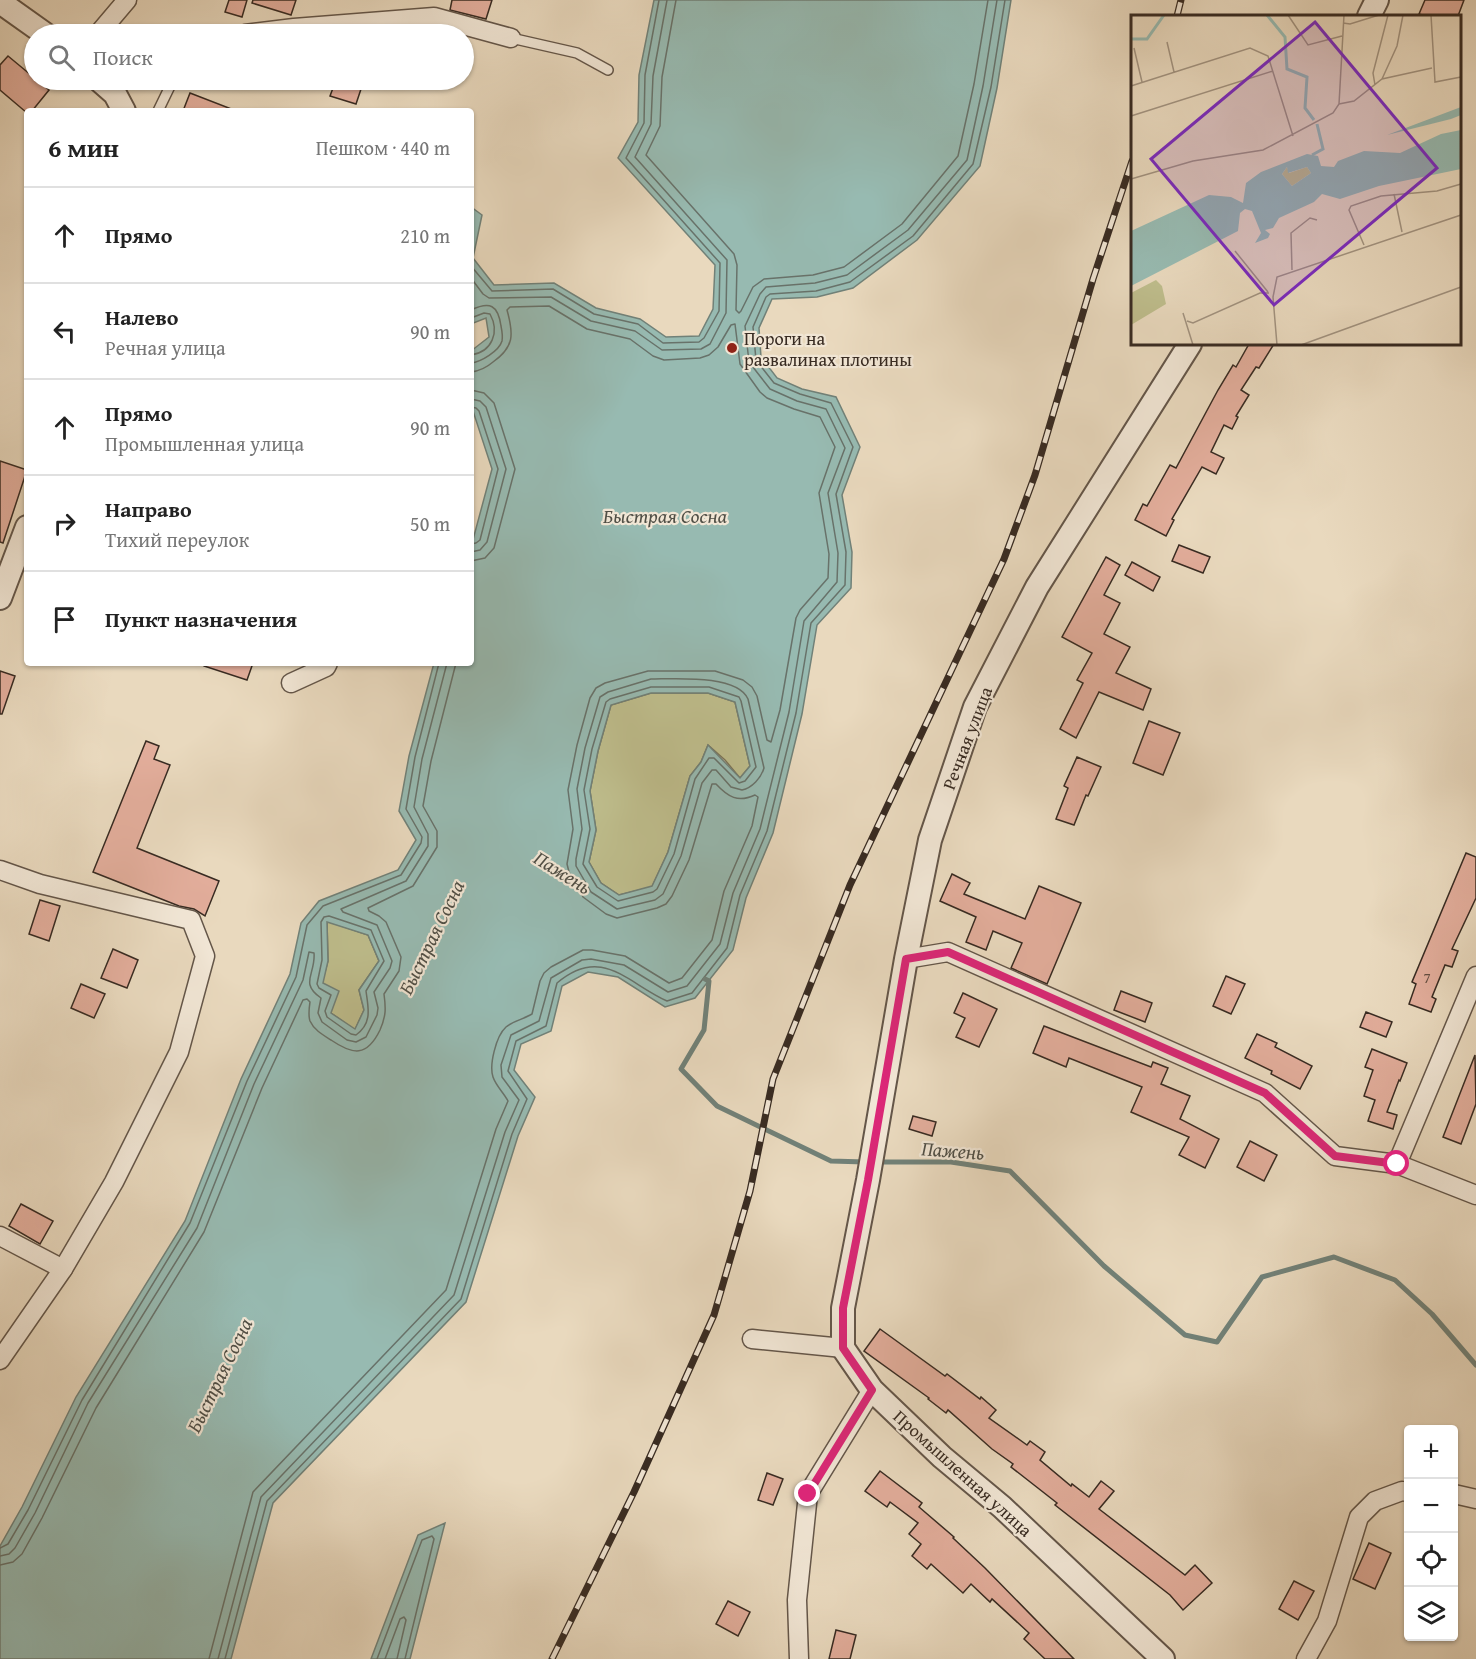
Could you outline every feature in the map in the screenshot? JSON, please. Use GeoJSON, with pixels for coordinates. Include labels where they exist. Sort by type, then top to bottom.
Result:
{"type":"FeatureCollection","features":[{"type":"Feature","properties":{"kind":"street"},"geometry":{"type":"LineString","coordinates":[[109,24],[127,0]]}},
{"type":"Feature","properties":{"kind":"street"},"geometry":{"type":"LineString","coordinates":[[1370,15],[1377,0]]}},
{"type":"Feature","properties":{"kind":"street"},"geometry":{"type":"LineString","coordinates":[[0,2],[31,24]]}},
{"type":"Feature","properties":{"kind":"street"},"geometry":{"type":"LineString","coordinates":[[345,24],[434,17],[460,24]]}},
{"type":"Feature","properties":{"kind":"street"},"geometry":{"type":"LineString","coordinates":[[474,28],[512,38]]}},
{"type":"Feature","properties":{"kind":"street"},"geometry":{"type":"LineString","coordinates":[[110,90],[122,108]]}},
{"type":"Feature","properties":{"kind":"street","name":"Речная улица"},"geometry":{"type":"LineString","coordinates":[[843,1348],[843,1308],[868,1180],[906,959],[930,840],[975,707],[1037,586],[1189,345]]}},
{"type":"Feature","properties":{"kind":"street"},"geometry":{"type":"LineString","coordinates":[[0,598],[24,535]]}},
{"type":"Feature","properties":{"kind":"street"},"geometry":{"type":"LineString","coordinates":[[291,683],[326,666]]}},
{"type":"Feature","properties":{"kind":"street"},"geometry":{"type":"LineString","coordinates":[[0,870],[40,884],[191,920],[206,956],[179,1052],[114,1182],[63,1269],[0,1360]]}},
{"type":"Feature","properties":{"kind":"street"},"geometry":{"type":"LineString","coordinates":[[906,959],[948,952],[1265,1093],[1335,1156],[1397,1164],[1476,1195]]}},
{"type":"Feature","properties":{"kind":"street"},"geometry":{"type":"LineString","coordinates":[[1397,1164],[1476,976]]}},
{"type":"Feature","properties":{"kind":"street"},"geometry":{"type":"LineString","coordinates":[[0,1236],[63,1269]]}},
{"type":"Feature","properties":{"kind":"street"},"geometry":{"type":"LineString","coordinates":[[752,1339],[843,1348]]}},
{"type":"Feature","properties":{"kind":"street","name":"Промышленная улица"},"geometry":{"type":"LineString","coordinates":[[843,1348],[872,1390],[1163,1659]]}},
{"type":"Feature","properties":{"kind":"street"},"geometry":{"type":"LineString","coordinates":[[799,1659],[796,1600],[808,1494],[872,1390]]}},
{"type":"Feature","properties":{"kind":"street"},"geometry":{"type":"LineString","coordinates":[[1306,1659],[1327,1621],[1359,1517],[1375,1501],[1404,1491]]}},
{"type":"Feature","properties":{"kind":"street"},"geometry":{"type":"LineString","coordinates":[[1458,1495],[1476,1499]]}},
{"type":"Feature","properties":{"kind":"lane"},"geometry":{"type":"LineString","coordinates":[[512,38],[577,53],[608,70]]}},
{"type":"Feature","properties":{"kind":"lane"},"geometry":{"type":"LineString","coordinates":[[159,108],[168,90]]}},
{"type":"Feature","properties":{"kind":"shaded area"},"geometry":{"type":"Polygon","coordinates":[[[651,693],[708,693],[735,702],[750,766],[740,778],[708,745],[701,762],[690,776],[668,852],[652,887],[619,895],[601,883],[589,862],[596,830],[590,791],[611,705],[651,693]]]}},
{"type":"Feature","properties":{"kind":"shaded area"},"geometry":{"type":"Polygon","coordinates":[[[327,921],[368,935],[379,961],[359,990],[364,1010],[355,1030],[331,1013],[322,983],[328,961],[327,921]]]}},
{"type":"Feature","properties":{"kind":"water","name":"Быстрая Сосна"},"geometry":{"type":"Polygon","coordinates":[[[654,0],[1011,0],[997,88],[980,166],[917,240],[853,288],[817,297],[772,299],[759,328],[761,357],[777,378],[802,389],[836,397],[860,447],[842,495],[852,552],[851,588],[817,625],[802,714],[773,833],[746,898],[733,950],[695,998],[665,1007],[618,977],[588,972],[562,986],[551,1031],[521,1044],[514,1070],[535,1097],[518,1136],[466,1302],[273,1503],[231,1659],[0,1659],[0,1546],[22,1507],[76,1397],[185,1221],[241,1079],[290,974],[301,923],[319,901],[398,870],[416,840],[399,811],[409,756],[433,666],[474,666],[474,536],[492,469],[474,414],[474,349],[489,337],[486,318],[474,323],[474,259],[494,285],[554,283],[596,308],[640,319],[666,337],[699,336],[713,309],[715,265],[618,158],[638,122],[639,75],[654,0]],[[651,693],[611,705],[590,791],[596,830],[589,862],[601,883],[619,895],[652,886],[668,852],[690,776],[701,762],[708,745],[740,778],[750,766],[735,702],[708,693],[651,693]],[[327,922],[328,961],[323,983],[339,991],[331,1013],[355,1029],[364,1010],[359,990],[379,961],[368,935],[327,922]]]}},
{"type":"Feature","properties":{"kind":"water"},"geometry":{"type":"Polygon","coordinates":[[[474,209],[482,215],[474,253],[474,209]]]}},
{"type":"Feature","properties":{"kind":"water"},"geometry":{"type":"Polygon","coordinates":[[[445,1523],[410,1659],[371,1659],[418,1535],[445,1523]]]}},
{"type":"Feature","properties":{"kind":"building"},"geometry":{"type":"Polygon","coordinates":[[[229,0],[247,0],[242,17],[225,12],[229,0]]]}},
{"type":"Feature","properties":{"kind":"building"},"geometry":{"type":"Polygon","coordinates":[[[253,0],[296,0],[291,15],[252,3],[253,0]]]}},
{"type":"Feature","properties":{"kind":"building"},"geometry":{"type":"Polygon","coordinates":[[[452,0],[492,0],[486,19],[450,10],[452,0]]]}},
{"type":"Feature","properties":{"kind":"building"},"geometry":{"type":"Polygon","coordinates":[[[1425,0],[1464,0],[1458,15],[1419,14],[1425,0]]]}},
{"type":"Feature","properties":{"kind":"building"},"geometry":{"type":"Polygon","coordinates":[[[8,56],[24,69],[24,90],[49,90],[34,108],[24,108],[24,110],[0,90],[0,65],[8,56]]]}},
{"type":"Feature","properties":{"kind":"building"},"geometry":{"type":"Polygon","coordinates":[[[332,90],[361,90],[356,104],[330,96],[332,90]]]}},
{"type":"Feature","properties":{"kind":"building"},"geometry":{"type":"Polygon","coordinates":[[[190,93],[229,108],[184,108],[190,93]]]}},
{"type":"Feature","properties":{"kind":"building"},"geometry":{"type":"Polygon","coordinates":[[[1248,345],[1273,345],[1241,390],[1249,395],[1236,416],[1238,417],[1232,429],[1224,425],[1211,452],[1224,458],[1216,474],[1202,467],[1172,519],[1174,520],[1166,536],[1135,520],[1143,504],[1147,506],[1170,465],[1176,468],[1218,390],[1233,365],[1236,367],[1248,345]]]}},
{"type":"Feature","properties":{"kind":"building"},"geometry":{"type":"Polygon","coordinates":[[[0,461],[24,469],[24,479],[3,543],[0,542],[0,461]]]}},
{"type":"Feature","properties":{"kind":"building"},"geometry":{"type":"Polygon","coordinates":[[[1179,545],[1210,557],[1203,573],[1172,561],[1179,545]]]}},
{"type":"Feature","properties":{"kind":"building"},"geometry":{"type":"Polygon","coordinates":[[[1106,557],[1120,565],[1104,595],[1120,603],[1104,634],[1130,647],[1116,673],[1151,689],[1143,710],[1099,692],[1076,738],[1060,729],[1083,683],[1077,680],[1092,653],[1062,637],[1106,557]]]}},
{"type":"Feature","properties":{"kind":"building"},"geometry":{"type":"Polygon","coordinates":[[[1132,562],[1160,577],[1153,591],[1125,575],[1132,562]]]}},
{"type":"Feature","properties":{"kind":"building"},"geometry":{"type":"Polygon","coordinates":[[[204,666],[252,666],[247,680],[204,666]]]}},
{"type":"Feature","properties":{"kind":"building"},"geometry":{"type":"Polygon","coordinates":[[[0,671],[15,676],[2,714],[0,714],[0,671]]]}},
{"type":"Feature","properties":{"kind":"building"},"geometry":{"type":"Polygon","coordinates":[[[1149,721],[1180,733],[1163,775],[1133,763],[1149,721]]]}},
{"type":"Feature","properties":{"kind":"building"},"geometry":{"type":"Polygon","coordinates":[[[146,741],[159,746],[154,759],[170,765],[137,848],[219,881],[205,916],[194,909],[179,906],[93,872],[146,741]]]}},
{"type":"Feature","properties":{"kind":"building"},"geometry":{"type":"Polygon","coordinates":[[[1077,757],[1101,767],[1074,825],[1056,819],[1068,788],[1064,786],[1077,757]]]}},
{"type":"Feature","properties":{"kind":"building"},"geometry":{"type":"Polygon","coordinates":[[[1466,853],[1476,857],[1476,898],[1452,949],[1458,951],[1452,967],[1445,965],[1432,997],[1436,999],[1431,1012],[1409,1004],[1416,984],[1412,982],[1466,853]]]}},
{"type":"Feature","properties":{"kind":"building"},"geometry":{"type":"Polygon","coordinates":[[[952,874],[970,883],[964,894],[1025,919],[1039,886],[1081,903],[1047,984],[1011,968],[1022,943],[993,931],[986,950],[966,942],[976,917],[940,901],[952,874]]]}},
{"type":"Feature","properties":{"kind":"building"},"geometry":{"type":"Polygon","coordinates":[[[40,900],[60,906],[49,941],[29,934],[40,900]]]}},
{"type":"Feature","properties":{"kind":"building"},"geometry":{"type":"Polygon","coordinates":[[[113,949],[138,960],[127,988],[101,978],[113,949]]]}},
{"type":"Feature","properties":{"kind":"building"},"geometry":{"type":"Polygon","coordinates":[[[1226,976],[1245,984],[1231,1014],[1213,1006],[1226,976]]]}},
{"type":"Feature","properties":{"kind":"building"},"geometry":{"type":"Polygon","coordinates":[[[81,984],[105,994],[94,1018],[71,1008],[81,984]]]}},
{"type":"Feature","properties":{"kind":"building"},"geometry":{"type":"Polygon","coordinates":[[[1121,991],[1152,1003],[1145,1022],[1114,1010],[1121,991]]]}},
{"type":"Feature","properties":{"kind":"building"},"geometry":{"type":"Polygon","coordinates":[[[963,993],[997,1009],[979,1047],[956,1037],[965,1018],[954,1013],[963,993]]]}},
{"type":"Feature","properties":{"kind":"building"},"geometry":{"type":"Polygon","coordinates":[[[1366,1012],[1392,1022],[1386,1037],[1360,1027],[1366,1012]]]}},
{"type":"Feature","properties":{"kind":"building"},"geometry":{"type":"Polygon","coordinates":[[[1044,1026],[1151,1067],[1153,1062],[1168,1068],[1161,1084],[1190,1096],[1180,1119],[1219,1139],[1205,1168],[1179,1155],[1189,1137],[1131,1112],[1142,1087],[1069,1058],[1066,1067],[1033,1053],[1044,1026]]]}},
{"type":"Feature","properties":{"kind":"building"},"geometry":{"type":"Polygon","coordinates":[[[1257,1034],[1277,1043],[1275,1047],[1312,1066],[1300,1089],[1271,1074],[1272,1071],[1245,1058],[1257,1034]]]}},
{"type":"Feature","properties":{"kind":"building"},"geometry":{"type":"Polygon","coordinates":[[[1372,1049],[1407,1063],[1387,1112],[1397,1115],[1393,1129],[1368,1121],[1375,1100],[1364,1096],[1373,1070],[1365,1067],[1372,1049]]]}},
{"type":"Feature","properties":{"kind":"building"},"geometry":{"type":"Polygon","coordinates":[[[1475,1055],[1476,1104],[1461,1144],[1443,1137],[1475,1055]]]}},
{"type":"Feature","properties":{"kind":"building"},"geometry":{"type":"Polygon","coordinates":[[[913,1116],[936,1122],[932,1136],[909,1129],[913,1116]]]}},
{"type":"Feature","properties":{"kind":"building"},"geometry":{"type":"Polygon","coordinates":[[[1250,1141],[1277,1155],[1264,1181],[1237,1167],[1250,1141]]]}},
{"type":"Feature","properties":{"kind":"building"},"geometry":{"type":"Polygon","coordinates":[[[21,1204],[53,1221],[40,1244],[9,1226],[21,1204]]]}},
{"type":"Feature","properties":{"kind":"building"},"geometry":{"type":"Polygon","coordinates":[[[880,1329],[945,1376],[947,1374],[980,1399],[981,1397],[996,1410],[989,1418],[1027,1445],[1030,1441],[1045,1452],[1040,1460],[1071,1486],[1072,1484],[1089,1497],[1101,1481],[1114,1491],[1099,1509],[1185,1575],[1195,1565],[1212,1583],[1183,1610],[1170,1595],[1055,1505],[1057,1503],[1011,1467],[1013,1464],[992,1449],[948,1410],[946,1413],[864,1351],[880,1329]]]}},
{"type":"Feature","properties":{"kind":"building"},"geometry":{"type":"Polygon","coordinates":[[[880,1471],[922,1503],[919,1507],[954,1537],[1074,1659],[1045,1659],[1024,1639],[1029,1633],[992,1599],[990,1602],[971,1584],[963,1593],[931,1564],[927,1569],[912,1556],[921,1544],[909,1534],[918,1523],[890,1502],[887,1507],[865,1491],[880,1471]]]}},
{"type":"Feature","properties":{"kind":"building"},"geometry":{"type":"Polygon","coordinates":[[[767,1473],[783,1479],[773,1505],[758,1500],[767,1473]]]}},
{"type":"Feature","properties":{"kind":"building"},"geometry":{"type":"Polygon","coordinates":[[[1369,1543],[1391,1553],[1375,1589],[1353,1579],[1369,1543]]]}},
{"type":"Feature","properties":{"kind":"building"},"geometry":{"type":"Polygon","coordinates":[[[1294,1581],[1314,1591],[1298,1620],[1279,1609],[1294,1581]]]}},
{"type":"Feature","properties":{"kind":"building"},"geometry":{"type":"Polygon","coordinates":[[[728,1601],[750,1612],[738,1636],[716,1624],[728,1601]]]}},
{"type":"Feature","properties":{"kind":"building"},"geometry":{"type":"Polygon","coordinates":[[[836,1630],[856,1635],[850,1659],[829,1659],[836,1630]]]}},
{"type":"Feature","properties":{"kind":"waterway","name":"Пажень"},"geometry":{"type":"LineString","coordinates":[[705,979],[709,981],[704,1030],[681,1069],[717,1106],[831,1161],[865,1162]]}},
{"type":"Feature","properties":{"kind":"waterway","name":"Пажень"},"geometry":{"type":"LineString","coordinates":[[877,1162],[951,1162],[1010,1171],[1104,1266],[1185,1335],[1217,1342],[1262,1277],[1334,1257],[1395,1280],[1432,1314],[1476,1365]]}},
{"type":"Feature","properties":{"kind":"railway"},"geometry":{"type":"LineString","coordinates":[[1177,15],[1181,0]]}},
{"type":"Feature","properties":{"kind":"railway"},"geometry":{"type":"LineString","coordinates":[[552,1659],[634,1492],[714,1315],[750,1191],[773,1079],[850,885],[1004,559],[1035,475],[1093,279],[1131,164]]}},
{"type":"Feature","properties":{"kind":"place","name":"Пороги на развалинах плотины"},"geometry":{"type":"Point","coordinates":[732,348]}},
{"type":"Feature","properties":{"kind":"route"},"geometry":{"type":"LineString","coordinates":[[808,1494],[872,1390],[843,1348],[843,1308],[868,1180],[906,959],[948,952],[1265,1093],[1335,1156],[1397,1164]]}}]}
